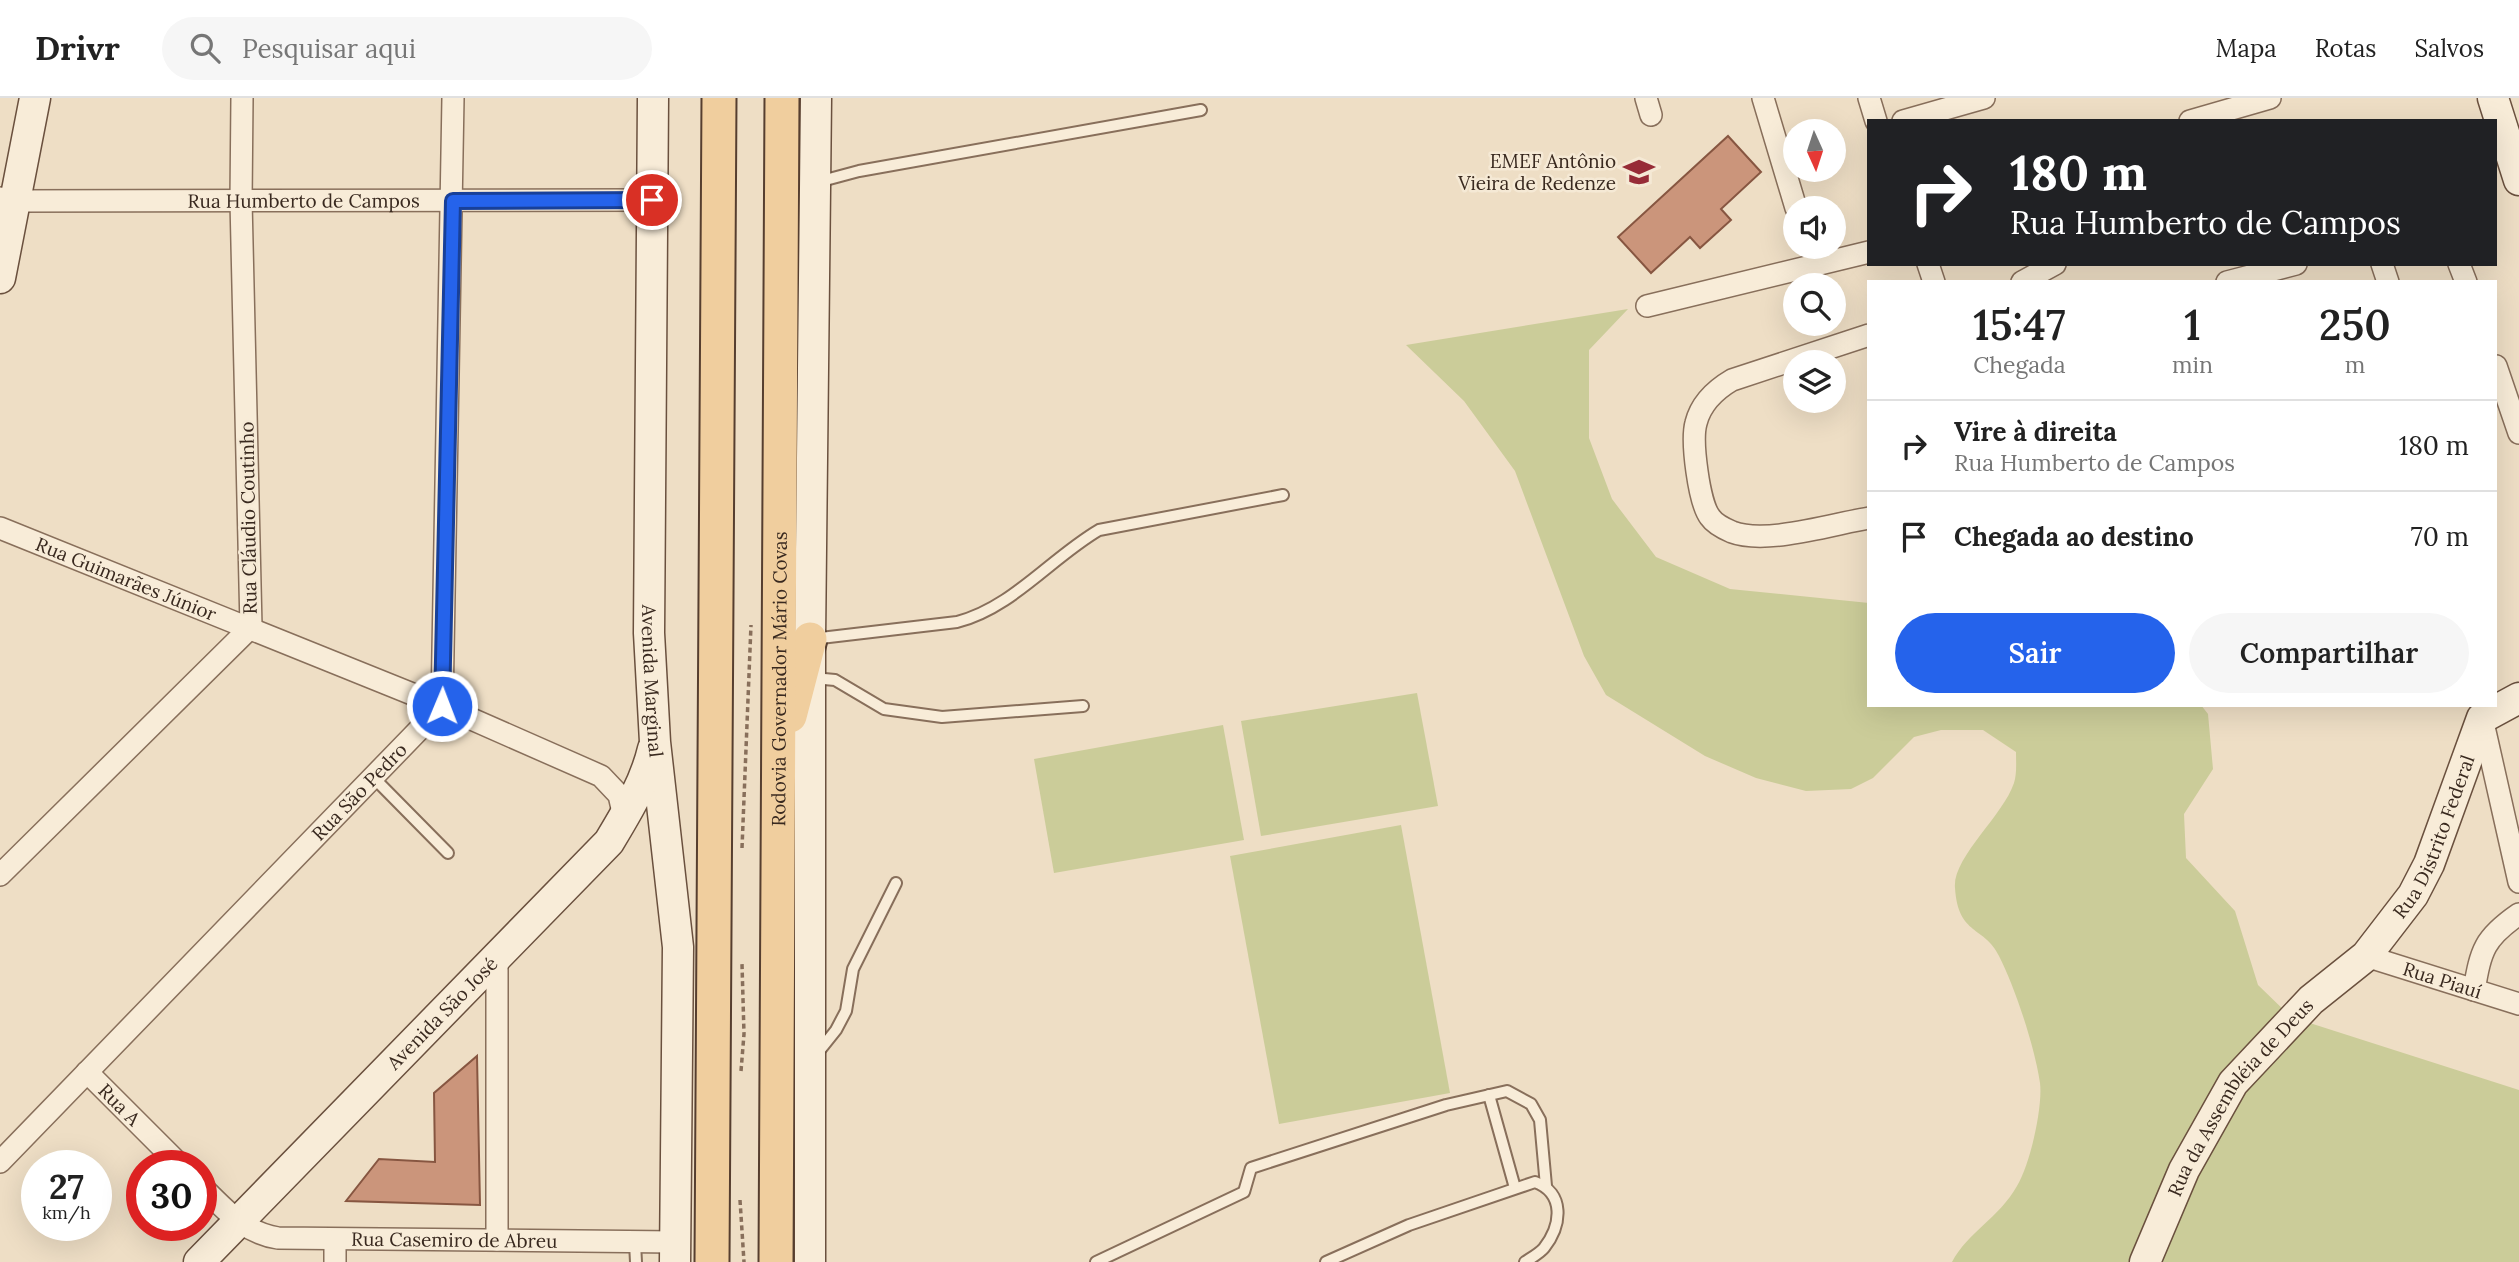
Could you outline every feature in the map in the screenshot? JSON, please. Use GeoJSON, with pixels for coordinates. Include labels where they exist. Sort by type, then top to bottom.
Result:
{"type":"FeatureCollection","features":[{"type":"Feature","properties":{"kind":"main road"},"geometry":{"type":"LineString","coordinates":[[712,1262],[719,98]]}},
{"type":"Feature","properties":{"kind":"main road","name":"Rodovia Governador Mário Covas"},"geometry":{"type":"LineString","coordinates":[[776,1262],[782,98]]}},
{"type":"Feature","properties":{"kind":"main road"},"geometry":{"type":"LineString","coordinates":[[777,769],[810,639]]}},
{"type":"Feature","properties":{"kind":"street"},"geometry":{"type":"LineString","coordinates":[[0,278],[7,200],[35,98]]}},
{"type":"Feature","properties":{"kind":"street","name":"Rua Cláudio Coutinho"},"geometry":{"type":"LineString","coordinates":[[0,875],[251,627],[241,201],[242,98]]}},
{"type":"Feature","properties":{"kind":"street"},"geometry":{"type":"LineString","coordinates":[[442,706],[453,98]]}},
{"type":"Feature","properties":{"kind":"street","name":"Avenida Marginal"},"geometry":{"type":"LineString","coordinates":[[653,98],[649,633],[655,741],[678,947],[675,1252]]}},
{"type":"Feature","properties":{"kind":"street"},"geometry":{"type":"LineString","coordinates":[[810,1262],[810,639],[816,98]]}},
{"type":"Feature","properties":{"kind":"street"},"geometry":{"type":"LineString","coordinates":[[1763,98],[1792,196]]}},
{"type":"Feature","properties":{"kind":"street"},"geometry":{"type":"LineString","coordinates":[[1869,98],[1875,119]]}},
{"type":"Feature","properties":{"kind":"street"},"geometry":{"type":"LineString","coordinates":[[1910,119],[1984,98]]}},
{"type":"Feature","properties":{"kind":"street"},"geometry":{"type":"LineString","coordinates":[[2197,119],[2270,98]]}},
{"type":"Feature","properties":{"kind":"street"},"geometry":{"type":"LineString","coordinates":[[2493,98],[2506,129],[2519,180]]}},
{"type":"Feature","properties":{"kind":"street","name":"Rua Humberto de Campos"},"geometry":{"type":"LineString","coordinates":[[7,200],[652,200]]}},
{"type":"Feature","properties":{"kind":"street"},"geometry":{"type":"LineString","coordinates":[[1846,253],[1867,252]]}},
{"type":"Feature","properties":{"kind":"street"},"geometry":{"type":"LineString","coordinates":[[1647,306],[1797,259]]}},
{"type":"Feature","properties":{"kind":"street"},"geometry":{"type":"LineString","coordinates":[[2026,280],[2051,266]]}},
{"type":"Feature","properties":{"kind":"street"},"geometry":{"type":"LineString","coordinates":[[2235,280],[2288,266]]}},
{"type":"Feature","properties":{"kind":"street"},"geometry":{"type":"LineString","coordinates":[[1867,336],[1732,380],[1714,391],[1702,408],[1695,426],[1701,500],[1711,519],[1732,532],[1762,536],[1867,518]]}},
{"type":"Feature","properties":{"kind":"street"},"geometry":{"type":"LineString","coordinates":[[2497,369],[2519,433]]}},
{"type":"Feature","properties":{"kind":"street","name":"Rua Guimarães Júnior"},"geometry":{"type":"LineString","coordinates":[[0,528],[251,627],[442,706],[601,776],[624,777],[647,771]]}},
{"type":"Feature","properties":{"kind":"street"},"geometry":{"type":"LineString","coordinates":[[2497,706],[2519,698]]}},
{"type":"Feature","properties":{"kind":"street","name":"Rua São Pedro"},"geometry":{"type":"LineString","coordinates":[[0,1162],[442,706]]}},
{"type":"Feature","properties":{"kind":"street"},"geometry":{"type":"LineString","coordinates":[[2481,711],[2515,841],[2519,882]]}},
{"type":"Feature","properties":{"kind":"street","name":"Rua Distrito Federal"},"geometry":{"type":"LineString","coordinates":[[2365,956],[2421,880],[2481,711]]}},
{"type":"Feature","properties":{"kind":"street","name":"Avenida São José"},"geometry":{"type":"LineString","coordinates":[[199,1262],[609,842],[647,771],[655,741]]}},
{"type":"Feature","properties":{"kind":"street"},"geometry":{"type":"LineString","coordinates":[[601,776],[619,795],[624,817]]}},
{"type":"Feature","properties":{"kind":"street"},"geometry":{"type":"LineString","coordinates":[[2474,990],[2482,948],[2495,930],[2519,914]]}},
{"type":"Feature","properties":{"kind":"street"},"geometry":{"type":"LineString","coordinates":[[497,956],[497,1240]]}},
{"type":"Feature","properties":{"kind":"street","name":"Rua Piauí"},"geometry":{"type":"LineString","coordinates":[[2365,956],[2519,1004]]}},
{"type":"Feature","properties":{"kind":"street","name":"Rua da Assembléia de Deus"},"geometry":{"type":"LineString","coordinates":[[2145,1262],[2184,1170],[2234,1083],[2311,1000],[2365,956]]}},
{"type":"Feature","properties":{"kind":"street","name":"Rua A"},"geometry":{"type":"LineString","coordinates":[[87,1072],[165,1150]]}},
{"type":"Feature","properties":{"kind":"street"},"geometry":{"type":"LineString","coordinates":[[217,1202],[237,1221]]}},
{"type":"Feature","properties":{"kind":"street","name":"Rua Casemiro de Abreu"},"geometry":{"type":"LineString","coordinates":[[237,1221],[263,1236],[335,1240],[497,1240],[635,1252],[675,1252]]}},
{"type":"Feature","properties":{"kind":"street"},"geometry":{"type":"LineString","coordinates":[[335,1240],[335,1262]]}},
{"type":"Feature","properties":{"kind":"lane"},"geometry":{"type":"LineString","coordinates":[[816,183],[859,171],[1201,110]]}},
{"type":"Feature","properties":{"kind":"lane"},"geometry":{"type":"LineString","coordinates":[[810,639],[957,622],[979,617],[1076,543],[1099,530],[1283,495]]}},
{"type":"Feature","properties":{"kind":"lane"},"geometry":{"type":"LineString","coordinates":[[810,678],[835,680],[884,709],[942,717],[1083,706]]}},
{"type":"Feature","properties":{"kind":"lane"},"geometry":{"type":"LineString","coordinates":[[373,777],[448,853]]}},
{"type":"Feature","properties":{"kind":"lane"},"geometry":{"type":"LineString","coordinates":[[812,1060],[836,1030],[846,1011],[853,969],[896,883]]}},
{"type":"Feature","properties":{"kind":"lane"},"geometry":{"type":"LineString","coordinates":[[1096,1262],[1244,1192],[1251,1168],[1446,1105],[1507,1091],[1531,1104],[1540,1119],[1546,1186]]}},
{"type":"Feature","properties":{"kind":"lane"},"geometry":{"type":"LineString","coordinates":[[1489,1095],[1515,1188]]}},
{"type":"Feature","properties":{"kind":"lane"},"geometry":{"type":"LineString","coordinates":[[1326,1262],[1409,1225],[1535,1182],[1546,1186],[1555,1194],[1559,1214],[1544,1248],[1525,1262]]}},
{"type":"Feature","properties":{"kind":"path"},"geometry":{"type":"LineString","coordinates":[[742,859],[752,613]]}},
{"type":"Feature","properties":{"kind":"path"},"geometry":{"type":"LineString","coordinates":[[741,963],[744,1034],[741,1073]]}},
{"type":"Feature","properties":{"kind":"path"},"geometry":{"type":"LineString","coordinates":[[739,1190],[744,1262]]}},
{"type":"Feature","properties":{"kind":"green space"},"geometry":{"type":"Polygon","coordinates":[[[1628,309],[1589,350],[1589,438],[1612,499],[1656,557],[1730,589],[1867,603],[1867,707],[2203,707],[2208,714],[2213,769],[2184,814],[2186,858],[2235,911],[2258,985],[2291,1017],[2519,1090],[2519,1262],[1952,1262],[1966,1242],[2002,1207],[2017,1186],[2031,1151],[2040,1106],[2040,1083],[2018,1001],[1993,946],[1961,915],[1955,888],[1961,864],[2000,809],[2014,783],[2016,752],[1983,730],[1941,730],[1914,737],[1873,778],[1851,789],[1806,791],[1756,778],[1705,756],[1606,695],[1584,656],[1515,471],[1464,401],[1406,345],[1628,309]]]}},
{"type":"Feature","properties":{"kind":"green space"},"geometry":{"type":"Polygon","coordinates":[[[1417,693],[1438,806],[1261,836],[1241,721],[1417,693]]]}},
{"type":"Feature","properties":{"kind":"green space"},"geometry":{"type":"Polygon","coordinates":[[[1223,725],[1244,840],[1054,873],[1034,759],[1223,725]]]}},
{"type":"Feature","properties":{"kind":"green space"},"geometry":{"type":"Polygon","coordinates":[[[1401,825],[1450,1093],[1279,1124],[1230,856],[1401,825]]]}},
{"type":"Feature","properties":{"kind":"building"},"geometry":{"type":"Polygon","coordinates":[[[1728,136],[1761,172],[1721,209],[1731,220],[1700,248],[1690,237],[1651,273],[1618,237],[1728,136]]]}},
{"type":"Feature","properties":{"kind":"building"},"geometry":{"type":"Polygon","coordinates":[[[477,1056],[480,1205],[346,1201],[379,1159],[435,1162],[434,1093],[477,1056]]]}},
{"type":"Feature","properties":{"kind":"place","name":"EMEF Antônio Vieira de Redenze"},"geometry":{"type":"Point","coordinates":[1639,172]}},
{"type":"Feature","properties":{"kind":"route"},"geometry":{"type":"LineString","coordinates":[[442,706],[453,201],[652,200]]}}]}
